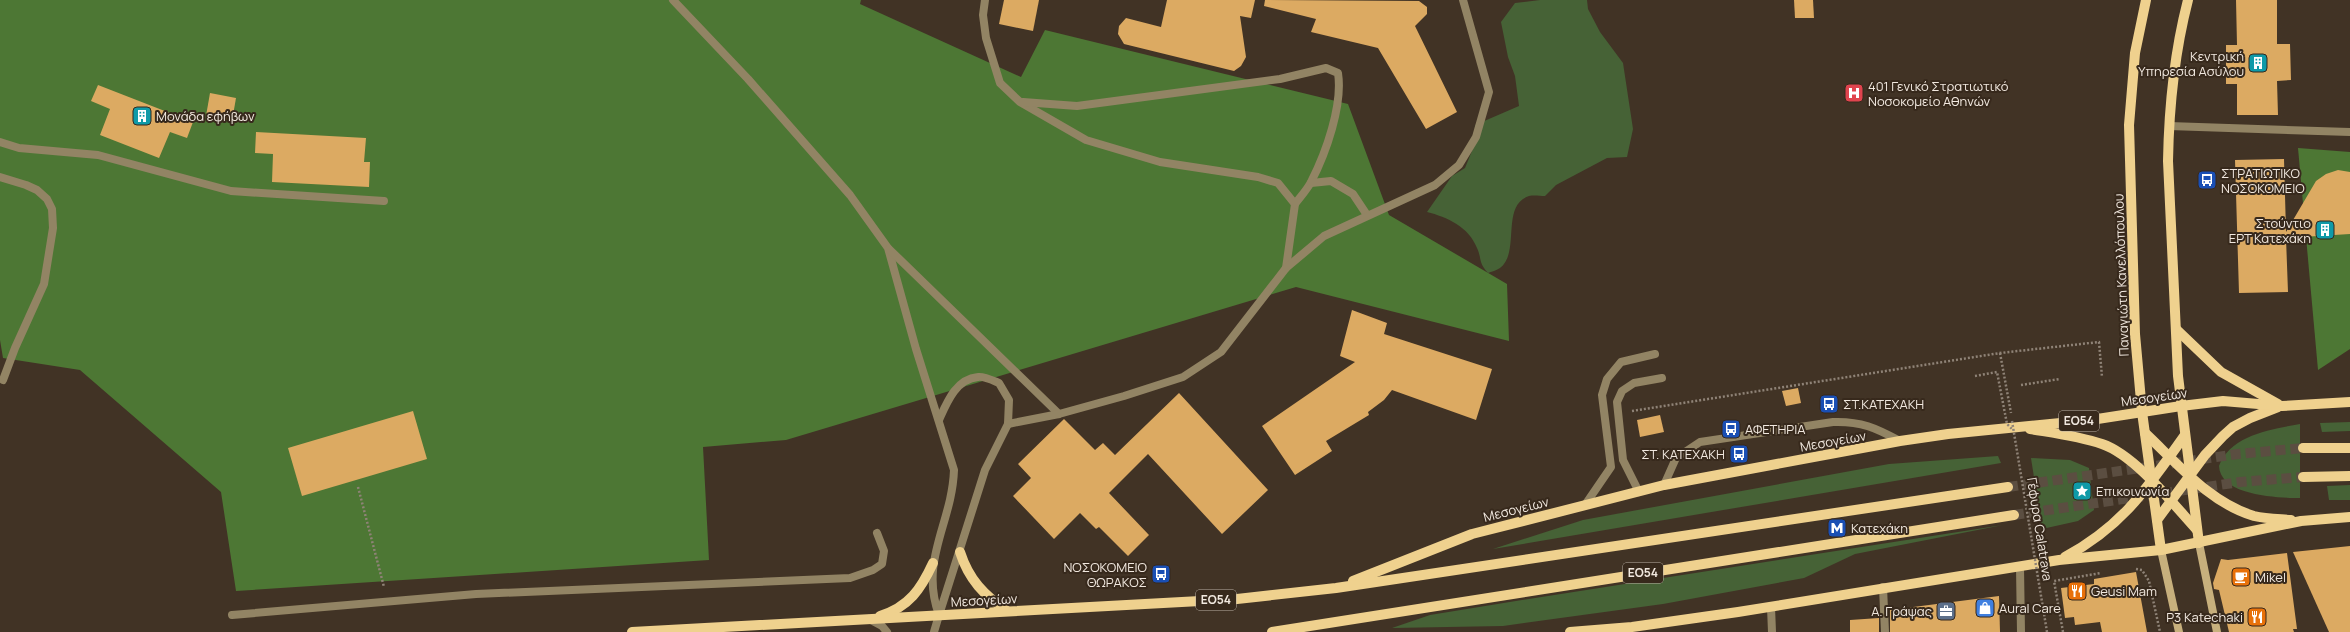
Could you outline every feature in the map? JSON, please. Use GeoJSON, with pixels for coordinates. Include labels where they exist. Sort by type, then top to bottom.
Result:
{"type":"FeatureCollection","features":[{"type":"Feature","properties":{"kind":"main road","name":"Παναγιώτη Κανελλόπουλου"},"geometry":{"type":"LineString","coordinates":[[2146,0],[2135,53],[2129,125],[2135,334],[2142,412],[2161,550]]}},
{"type":"Feature","properties":{"kind":"main road"},"geometry":{"type":"LineString","coordinates":[[2188,0],[2174,64],[2169,126],[2169,211],[2184,435],[2199,543],[2218,632]]}},
{"type":"Feature","properties":{"kind":"main road"},"geometry":{"type":"LineString","coordinates":[[2176,329],[2221,372],[2282,406]]}},
{"type":"Feature","properties":{"kind":"main road","name":"Μεσογείων"},"geometry":{"type":"LineString","coordinates":[[1336,588],[1472,534],[1664,485],[1900,442],[2014,426],[2091,420],[2182,406],[2223,402],[2282,406],[2350,402]]}},
{"type":"Feature","properties":{"kind":"main road"},"geometry":{"type":"LineString","coordinates":[[2157,520],[2214,444],[2233,427],[2282,406]]}},
{"type":"Feature","properties":{"kind":"main road"},"geometry":{"type":"LineString","coordinates":[[2014,426],[2103,444],[2123,456],[2152,480],[2197,530]]}},
{"type":"Feature","properties":{"kind":"main road"},"geometry":{"type":"LineString","coordinates":[[2145,433],[2209,492],[2241,511],[2255,516],[2301,521]]}},
{"type":"Feature","properties":{"kind":"main road"},"geometry":{"type":"LineString","coordinates":[[2059,560],[2095,540],[2116,523],[2136,502],[2184,435]]}},
{"type":"Feature","properties":{"kind":"main road"},"geometry":{"type":"LineString","coordinates":[[2303,448],[2350,448]]}},
{"type":"Feature","properties":{"kind":"main road"},"geometry":{"type":"LineString","coordinates":[[2303,477],[2350,476]]}},
{"type":"Feature","properties":{"kind":"main road","name":"Μεσογείων"},"geometry":{"type":"LineString","coordinates":[[632,632],[1237,599],[1336,588],[2008,486]]}},
{"type":"Feature","properties":{"kind":"main road","name":"ΕΟ54"},"geometry":{"type":"LineString","coordinates":[[1272,632],[2014,515]]}},
{"type":"Feature","properties":{"kind":"main road"},"geometry":{"type":"LineString","coordinates":[[1570,632],[1632,629],[1883,587],[2059,560],[2161,550],[2301,521],[2350,517]]}},
{"type":"Feature","properties":{"kind":"main road"},"geometry":{"type":"LineString","coordinates":[[2161,550],[2179,632]]}},
{"type":"Feature","properties":{"kind":"main road"},"geometry":{"type":"LineString","coordinates":[[960,552],[972,580],[987,598],[1007,611]]}},
{"type":"Feature","properties":{"kind":"main road"},"geometry":{"type":"LineString","coordinates":[[869,619],[888,613],[907,602],[922,586],[933,563]]}},
{"type":"Feature","properties":{"kind":"street"},"geometry":{"type":"LineString","coordinates":[[673,0],[748,79],[850,195],[888,248],[1059,414]]}},
{"type":"Feature","properties":{"kind":"street"},"geometry":{"type":"LineString","coordinates":[[985,0],[983,15],[986,38],[1000,83],[1020,102],[1086,140],[1160,162],[1258,177],[1278,182],[1295,204]]}},
{"type":"Feature","properties":{"kind":"street"},"geometry":{"type":"LineString","coordinates":[[1008,424],[1059,414],[1124,396],[1183,377],[1221,352],[1286,268],[1324,236],[1435,185],[1459,165],[1476,137],[1489,92],[1463,0]]}},
{"type":"Feature","properties":{"kind":"street"},"geometry":{"type":"LineString","coordinates":[[1020,102],[1076,106],[1280,79],[1326,68],[1338,73],[1341,90],[1326,146],[1310,183],[1295,204],[1286,268]]}},
{"type":"Feature","properties":{"kind":"street"},"geometry":{"type":"LineString","coordinates":[[2169,126],[2350,132]]}},
{"type":"Feature","properties":{"kind":"street"},"geometry":{"type":"LineString","coordinates":[[0,142],[19,148],[98,154],[231,191],[384,201]]}},
{"type":"Feature","properties":{"kind":"street"},"geometry":{"type":"LineString","coordinates":[[0,177],[37,190],[47,199],[52,209],[53,228],[44,284],[3,380]]}},
{"type":"Feature","properties":{"kind":"street"},"geometry":{"type":"LineString","coordinates":[[1310,183],[1330,182],[1353,194],[1367,215]]}},
{"type":"Feature","properties":{"kind":"street"},"geometry":{"type":"LineString","coordinates":[[888,248],[916,348],[954,470],[953,491],[933,563],[931,585],[939,615]]}},
{"type":"Feature","properties":{"kind":"street"},"geometry":{"type":"LineString","coordinates":[[1585,505],[1611,467],[1602,395],[1607,379],[1621,362],[1655,354]]}},
{"type":"Feature","properties":{"kind":"street"},"geometry":{"type":"LineString","coordinates":[[934,632],[985,470],[1008,424],[1009,400],[999,384],[979,376],[962,382],[948,400],[939,420]]}},
{"type":"Feature","properties":{"kind":"street"},"geometry":{"type":"LineString","coordinates":[[1639,492],[1623,460],[1617,402],[1622,391],[1634,382],[1662,378]]}},
{"type":"Feature","properties":{"kind":"street"},"geometry":{"type":"LineString","coordinates":[[1664,485],[1676,458],[1700,442],[1833,422],[1854,421],[1876,428],[1900,442]]}},
{"type":"Feature","properties":{"kind":"street"},"geometry":{"type":"LineString","coordinates":[[232,615],[476,594],[850,578],[873,570],[882,564],[884,551],[877,533]]}},
{"type":"Feature","properties":{"kind":"street"},"geometry":{"type":"LineString","coordinates":[[2020,567],[2021,632]]}},
{"type":"Feature","properties":{"kind":"street"},"geometry":{"type":"LineString","coordinates":[[1883,587],[1885,632]]}},
{"type":"Feature","properties":{"kind":"street"},"geometry":{"type":"LineString","coordinates":[[1770,607],[1772,632]]}},
{"type":"Feature","properties":{"kind":"street"},"geometry":{"type":"LineString","coordinates":[[869,619],[882,626],[887,632]]}},
{"type":"Feature","properties":{"kind":"path"},"geometry":{"type":"LineString","coordinates":[[1618,414],[2000,353],[2100,342],[2102,377]]}},
{"type":"Feature","properties":{"kind":"path","name":"Γέφυρα Calatrava"},"geometry":{"type":"LineString","coordinates":[[2000,353],[2014,426],[2047,632]]}},
{"type":"Feature","properties":{"kind":"path"},"geometry":{"type":"LineString","coordinates":[[1975,376],[1997,372],[2006,424],[2014,426]]}},
{"type":"Feature","properties":{"kind":"path"},"geometry":{"type":"LineString","coordinates":[[2021,385],[2060,379]]}},
{"type":"Feature","properties":{"kind":"path"},"geometry":{"type":"LineString","coordinates":[[358,487],[387,601]]}},
{"type":"Feature","properties":{"kind":"path"},"geometry":{"type":"LineString","coordinates":[[2128,568],[2142,570],[2149,581],[2160,632]]}},
{"type":"Feature","properties":{"kind":"path"},"geometry":{"type":"LineString","coordinates":[[2063,632],[2054,581],[2106,572]]}},
{"type":"Feature","properties":{"kind":"green space"},"geometry":{"type":"Polygon","coordinates":[[[0,0],[861,0],[860,4],[1021,77],[1045,30],[1348,104],[1389,215],[1507,284],[1509,341],[1296,287],[786,440],[703,447],[709,560],[236,591],[221,492],[80,370],[3,358],[0,340],[0,0]]]}},
{"type":"Feature","properties":{"kind":"green space"},"geometry":{"type":"Polygon","coordinates":[[[1540,0],[1587,0],[1588,9],[1600,32],[1623,63],[1633,129],[1627,157],[1607,158],[1556,185],[1545,196],[1529,196],[1520,201],[1515,209],[1511,241],[1506,261],[1500,268],[1488,273],[1481,263],[1477,248],[1469,234],[1450,220],[1427,212],[1452,176],[1465,168],[1474,146],[1475,125],[1519,106],[1515,76],[1508,57],[1501,22],[1515,3],[1540,0]]]}},
{"type":"Feature","properties":{"kind":"green space"},"geometry":{"type":"Polygon","coordinates":[[[2298,148],[2350,152],[2350,349],[2318,370],[2298,148]]]}},
{"type":"Feature","properties":{"kind":"green space"},"geometry":{"type":"Polygon","coordinates":[[[2350,422],[2350,431],[2322,432],[2320,423],[2350,422]]]}},
{"type":"Feature","properties":{"kind":"green space"},"geometry":{"type":"Polygon","coordinates":[[[2300,424],[2300,498],[2265,496],[2252,493],[2229,484],[2222,476],[2219,466],[2224,456],[2232,447],[2242,440],[2265,431],[2300,424]]]}},
{"type":"Feature","properties":{"kind":"green space"},"geometry":{"type":"Polygon","coordinates":[[[1998,456],[2001,463],[1493,549],[1583,520],[1889,464],[1998,456]]]}},
{"type":"Feature","properties":{"kind":"green space"},"geometry":{"type":"Polygon","coordinates":[[[2031,458],[2070,460],[2089,468],[2094,510],[2078,521],[2042,529],[2031,458]]]}},
{"type":"Feature","properties":{"kind":"green space"},"geometry":{"type":"Polygon","coordinates":[[[2350,485],[2350,500],[2329,500],[2327,486],[2350,485]]]}},
{"type":"Feature","properties":{"kind":"green space"},"geometry":{"type":"Polygon","coordinates":[[[2003,525],[1855,554],[1804,578],[1663,604],[1503,626],[1392,628],[1430,615],[2003,525]]]}},
{"type":"Feature","properties":{"kind":"building"},"geometry":{"type":"Polygon","coordinates":[[[1004,0],[1039,0],[1033,31],[999,24],[1004,0]]]}},
{"type":"Feature","properties":{"kind":"building"},"geometry":{"type":"Polygon","coordinates":[[[1167,0],[1255,0],[1251,18],[1240,16],[1246,57],[1241,66],[1234,71],[1124,44],[1118,34],[1119,26],[1126,18],[1161,27],[1167,0]]]}},
{"type":"Feature","properties":{"kind":"building"},"geometry":{"type":"Polygon","coordinates":[[[1265,0],[1419,1],[1427,7],[1427,14],[1415,26],[1457,112],[1426,129],[1378,48],[1311,32],[1316,19],[1264,6],[1265,0]]]}},
{"type":"Feature","properties":{"kind":"building"},"geometry":{"type":"Polygon","coordinates":[[[1794,0],[1813,0],[1814,18],[1795,18],[1794,0]]]}},
{"type":"Feature","properties":{"kind":"building","name":"Κεντρική Υπηρεσία Ασύλου"},"geometry":{"type":"Polygon","coordinates":[[[2236,0],[2277,0],[2277,44],[2290,44],[2291,80],[2277,81],[2278,115],[2237,115],[2237,84],[2226,84],[2226,45],[2237,45],[2236,0]]]}},
{"type":"Feature","properties":{"kind":"building","name":"Μονάδα εφήβων"},"geometry":{"type":"Polygon","coordinates":[[[98,85],[193,122],[187,138],[170,132],[159,158],[100,135],[110,109],[91,101],[98,85]]]}},
{"type":"Feature","properties":{"kind":"building"},"geometry":{"type":"Polygon","coordinates":[[[210,93],[236,98],[232,121],[206,116],[210,93]]]}},
{"type":"Feature","properties":{"kind":"building"},"geometry":{"type":"Polygon","coordinates":[[[256,132],[366,138],[364,162],[370,162],[369,187],[272,182],[273,154],[255,153],[256,132]]]}},
{"type":"Feature","properties":{"kind":"building","name":"Στούντιο ΕΡΤ Κατεχάκη"},"geometry":{"type":"Polygon","coordinates":[[[2284,159],[2286,232],[2316,181],[2326,174],[2338,170],[2350,172],[2350,234],[2286,238],[2288,292],[2239,293],[2235,160],[2284,159]]]}},
{"type":"Feature","properties":{"kind":"building"},"geometry":{"type":"Polygon","coordinates":[[[1352,310],[1387,323],[1384,334],[1492,369],[1476,420],[1392,390],[1384,400],[1368,412],[1369,415],[1326,441],[1332,451],[1295,475],[1262,426],[1355,362],[1340,356],[1352,310]]]}},
{"type":"Feature","properties":{"kind":"building"},"geometry":{"type":"Polygon","coordinates":[[[1798,388],[1801,403],[1786,406],[1782,391],[1798,388]]]}},
{"type":"Feature","properties":{"kind":"building"},"geometry":{"type":"Polygon","coordinates":[[[1179,393],[1268,490],[1222,534],[1148,454],[1109,493],[1149,535],[1128,556],[1099,527],[1096,529],[1080,513],[1054,539],[1013,496],[1031,478],[1018,464],[1064,419],[1095,450],[1103,443],[1115,455],[1179,393]]]}},
{"type":"Feature","properties":{"kind":"building"},"geometry":{"type":"Polygon","coordinates":[[[413,411],[427,459],[302,496],[288,448],[413,411]]]}},
{"type":"Feature","properties":{"kind":"building"},"geometry":{"type":"Polygon","coordinates":[[[1660,415],[1664,432],[1640,437],[1637,420],[1660,415]]]}},
{"type":"Feature","properties":{"kind":"building"},"geometry":{"type":"Polygon","coordinates":[[[2350,546],[2350,632],[2329,632],[2293,552],[2350,546]]]}},
{"type":"Feature","properties":{"kind":"building"},"geometry":{"type":"Polygon","coordinates":[[[2287,553],[2297,629],[2293,629],[2294,632],[2229,632],[2219,590],[2214,589],[2213,583],[2221,559],[2228,560],[2287,553]]]}},
{"type":"Feature","properties":{"kind":"building"},"geometry":{"type":"Polygon","coordinates":[[[2136,572],[2147,632],[2102,632],[2100,622],[2075,625],[2074,617],[2065,618],[2061,588],[2094,584],[2094,579],[2136,572]]]}},
{"type":"Feature","properties":{"kind":"building"},"geometry":{"type":"Polygon","coordinates":[[[1999,596],[2000,632],[1890,632],[1890,610],[1999,596]]]}},
{"type":"Feature","properties":{"kind":"building"},"geometry":{"type":"Polygon","coordinates":[[[1879,618],[1879,632],[1850,632],[1850,620],[1879,618]]]}},
{"type":"Feature","properties":{"kind":"tunnel"},"geometry":{"type":"LineString","coordinates":[[2008,487],[2238,454],[2303,448]]}},
{"type":"Feature","properties":{"kind":"tunnel"},"geometry":{"type":"LineString","coordinates":[[2014,515],[2240,482],[2303,477]]}},
{"type":"Feature","properties":{"kind":"place","name":"Κεντρική Υπηρεσία Ασύλου"},"geometry":{"type":"Point","coordinates":[2258,63]}},
{"type":"Feature","properties":{"kind":"place","name":"401 Γενικό Στρατιωτικό Νοσοκομείο Αθηνών"},"geometry":{"type":"Point","coordinates":[1854,93]}},
{"type":"Feature","properties":{"kind":"place","name":"Μονάδα εφήβων"},"geometry":{"type":"Point","coordinates":[142,116]}},
{"type":"Feature","properties":{"kind":"place","name":"ΣΤΡΑΤΙΩΤΙΚΟ ΝΟΣΟΚΟΜΕΙΟ"},"geometry":{"type":"Point","coordinates":[2207,180]}},
{"type":"Feature","properties":{"kind":"place","name":"Στούντιο ΕΡΤ Κατεχάκη"},"geometry":{"type":"Point","coordinates":[2325,230]}},
{"type":"Feature","properties":{"kind":"place","name":"ΣΤ.ΚΑΤΕΧΑΚΗ"},"geometry":{"type":"Point","coordinates":[1829,404]}},
{"type":"Feature","properties":{"kind":"place","name":"ΑΦΕΤΗΡΙΑ"},"geometry":{"type":"Point","coordinates":[1731,429]}},
{"type":"Feature","properties":{"kind":"place","name":"ΣΤ. ΚΑΤΕΧΑΚΗ"},"geometry":{"type":"Point","coordinates":[1739,454]}},
{"type":"Feature","properties":{"kind":"place","name":"Επικοινωνία"},"geometry":{"type":"Point","coordinates":[2082,491]}},
{"type":"Feature","properties":{"kind":"place","name":"Κατεχάκη"},"geometry":{"type":"Point","coordinates":[1837,528]}},
{"type":"Feature","properties":{"kind":"place","name":"ΝΟΣΟΚΟΜΕΙΟ ΘΩΡΑΚΟΣ"},"geometry":{"type":"Point","coordinates":[1161,574]}},
{"type":"Feature","properties":{"kind":"place","name":"Mikel"},"geometry":{"type":"Point","coordinates":[2241,577]}},
{"type":"Feature","properties":{"kind":"place","name":"Geusi Mam"},"geometry":{"type":"Point","coordinates":[2077,591]}},
{"type":"Feature","properties":{"kind":"place","name":"Aural Care"},"geometry":{"type":"Point","coordinates":[1985,608]}},
{"type":"Feature","properties":{"kind":"place","name":"Α. Γράψας"},"geometry":{"type":"Point","coordinates":[1946,611]}},
{"type":"Feature","properties":{"kind":"place","name":"P3 Katechaki"},"geometry":{"type":"Point","coordinates":[2257,617]}}]}
